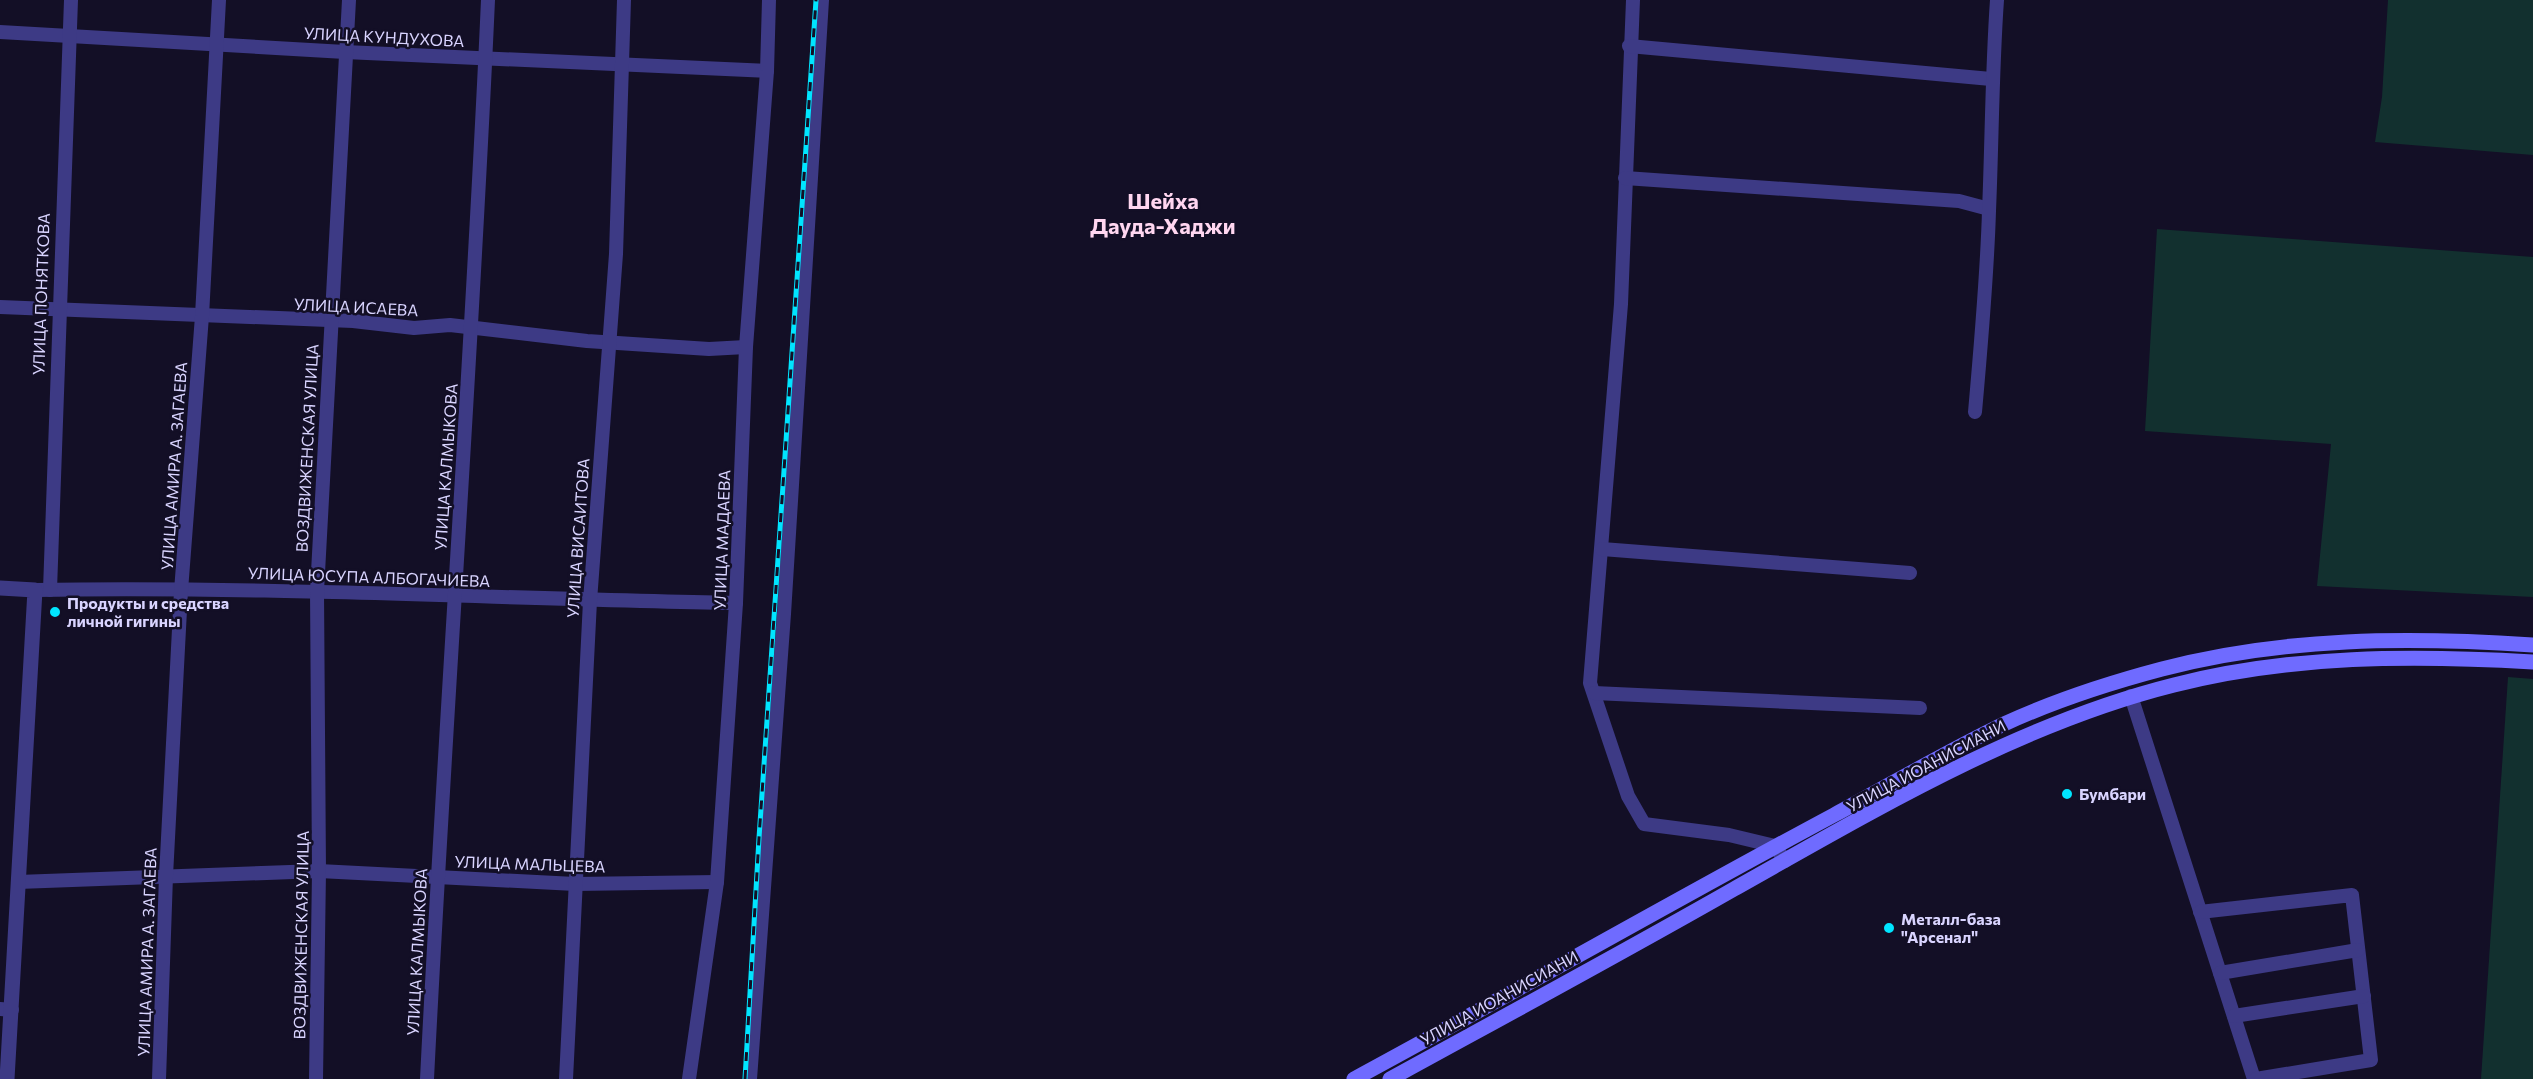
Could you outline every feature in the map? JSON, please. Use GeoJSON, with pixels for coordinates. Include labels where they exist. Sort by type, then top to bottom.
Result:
{"type":"FeatureCollection","features":[{"type":"Feature","properties":{"kind":"main road"},"geometry":{"type":"LineString","coordinates":[[1354,1079],[1775,846],[2005,724],[2106,685],[2164,668],[2233,654],[2360,641],[2411,639],[2533,645]]}},
{"type":"Feature","properties":{"kind":"main road","name":"УЛИЦА ИОАНИСИАНИ"},"geometry":{"type":"LineString","coordinates":[[1390,1079],[1785,861],[1998,747],[2039,729],[2131,696],[2177,684],[2245,671],[2356,658],[2533,662]]}},
{"type":"Feature","properties":{"kind":"street","name":"УЛИЦА ПОНЯТКОВА"},"geometry":{"type":"LineString","coordinates":[[7,1079],[6,1009],[42,590],[58,308],[71,0]]}},
{"type":"Feature","properties":{"kind":"street","name":"УЛИЦА АМИРА А. ЗАГАЕВА"},"geometry":{"type":"LineString","coordinates":[[159,1079],[166,876],[181,591],[202,316],[219,0]]}},
{"type":"Feature","properties":{"kind":"street","name":"ВОЗДВИЖЕНСКАЯ УЛИЦА"},"geometry":{"type":"LineString","coordinates":[[316,1079],[319,870],[317,591],[349,0]]}},
{"type":"Feature","properties":{"kind":"street","name":"УЛИЦА КАЛМЫКОВА"},"geometry":{"type":"LineString","coordinates":[[428,1079],[437,876],[472,328],[488,0]]}},
{"type":"Feature","properties":{"kind":"street","name":"УЛИЦА ВИСАИТОВА"},"geometry":{"type":"LineString","coordinates":[[566,1079],[590,601],[616,254],[620,66],[624,0]]}},
{"type":"Feature","properties":{"kind":"street","name":"УЛИЦА МАДАЕВА"},"geometry":{"type":"LineString","coordinates":[[689,1079],[717,882],[736,603],[746,347],[767,71],[770,0]]}},
{"type":"Feature","properties":{"kind":"street"},"geometry":{"type":"LineString","coordinates":[[750,1079],[784,614],[822,0]]}},
{"type":"Feature","properties":{"kind":"street"},"geometry":{"type":"LineString","coordinates":[[1633,0],[1629,46],[1621,304],[1590,683],[1628,796],[1644,824],[1729,835],[1775,846],[1785,861]]}},
{"type":"Feature","properties":{"kind":"street"},"geometry":{"type":"LineString","coordinates":[[1975,412],[1984,319],[1991,79],[1997,0]]}},
{"type":"Feature","properties":{"kind":"street","name":"УЛИЦА КУНДУХОВА"},"geometry":{"type":"LineString","coordinates":[[0,32],[70,34],[345,52],[620,66],[767,71]]}},
{"type":"Feature","properties":{"kind":"street"},"geometry":{"type":"LineString","coordinates":[[1629,46],[1991,79]]}},
{"type":"Feature","properties":{"kind":"street"},"geometry":{"type":"LineString","coordinates":[[1625,178],[1959,201],[1989,209]]}},
{"type":"Feature","properties":{"kind":"street","name":"УЛИЦА ИСАЕВА"},"geometry":{"type":"LineString","coordinates":[[0,307],[330,322],[353,321],[414,328],[450,326],[709,349],[746,347]]}},
{"type":"Feature","properties":{"kind":"street"},"geometry":{"type":"LineString","coordinates":[[1602,549],[1910,573]]}},
{"type":"Feature","properties":{"kind":"street","name":"УЛИЦА ЮСУПА АЛБОГАЧИЕВА"},"geometry":{"type":"LineString","coordinates":[[0,588],[317,591],[590,601],[736,603]]}},
{"type":"Feature","properties":{"kind":"street"},"geometry":{"type":"LineString","coordinates":[[1594,693],[1920,708]]}},
{"type":"Feature","properties":{"kind":"street"},"geometry":{"type":"LineString","coordinates":[[2131,696],[2200,912],[2255,1079],[2371,1060],[2352,896],[2200,912]]}},
{"type":"Feature","properties":{"kind":"street","name":"УЛИЦА МАЛЬЦЕВА"},"geometry":{"type":"LineString","coordinates":[[18,882],[319,870],[575,884],[717,882]]}},
{"type":"Feature","properties":{"kind":"street"},"geometry":{"type":"LineString","coordinates":[[2220,973],[2358,951]]}},
{"type":"Feature","properties":{"kind":"street"},"geometry":{"type":"LineString","coordinates":[[2234,1016],[2364,996]]}},
{"type":"Feature","properties":{"kind":"green space"},"geometry":{"type":"Polygon","coordinates":[[[2388,0],[2533,0],[2533,155],[2375,142],[2382,97],[2388,0]]]}},
{"type":"Feature","properties":{"kind":"green space"},"geometry":{"type":"Polygon","coordinates":[[[2157,229],[2533,257],[2533,597],[2317,586],[2331,444],[2145,431],[2157,229]]]}},
{"type":"Feature","properties":{"kind":"green space"},"geometry":{"type":"Polygon","coordinates":[[[2508,677],[2533,679],[2533,1079],[2481,1079],[2508,677]]]}},
{"type":"Feature","properties":{"kind":"railway"},"geometry":{"type":"LineString","coordinates":[[745,1079],[759,838],[816,0]]}},
{"type":"Feature","properties":{"kind":"place","name":"Продукты и средства личной гигины"},"geometry":{"type":"Point","coordinates":[55,612]}},
{"type":"Feature","properties":{"kind":"place","name":"Бумбари"},"geometry":{"type":"Point","coordinates":[2067,794]}},
{"type":"Feature","properties":{"kind":"place","name":"Металл-база \"Арсенал\""},"geometry":{"type":"Point","coordinates":[1889,928]}},
{"type":"Feature","properties":{"kind":"district","name":"Шейха Дауда-Хаджи"},"geometry":{"type":"Point","coordinates":[1163,214]}}]}
